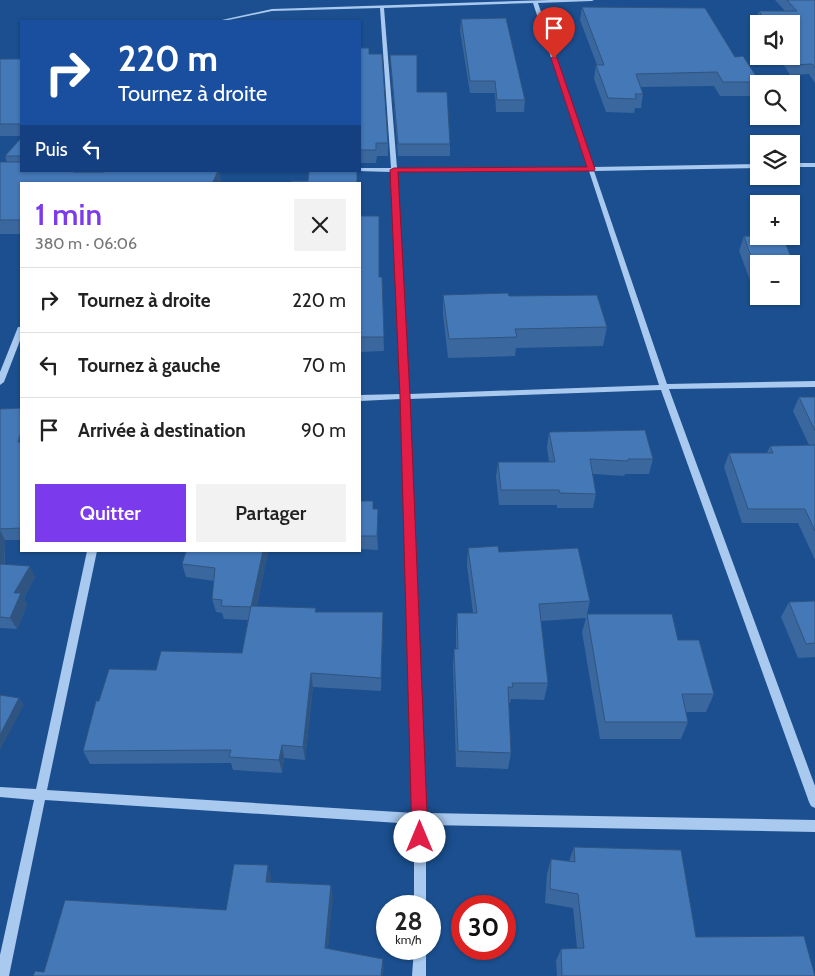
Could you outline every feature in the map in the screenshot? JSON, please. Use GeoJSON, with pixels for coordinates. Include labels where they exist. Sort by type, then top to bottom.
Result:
{"type":"FeatureCollection","features":[{"type":"Feature","properties":{"kind":"street"},"geometry":{"type":"LineString","coordinates":[[224,20],[272,10],[592,0]]}},
{"type":"Feature","properties":{"kind":"street"},"geometry":{"type":"LineString","coordinates":[[535,2],[664,387],[815,802]]}},
{"type":"Feature","properties":{"kind":"street"},"geometry":{"type":"LineString","coordinates":[[382,7],[394,170],[405,396],[420,819],[420,895]]}},
{"type":"Feature","properties":{"kind":"street"},"geometry":{"type":"LineString","coordinates":[[800,165],[815,165]]}},
{"type":"Feature","properties":{"kind":"street"},"geometry":{"type":"LineString","coordinates":[[361,170],[750,166]]}},
{"type":"Feature","properties":{"kind":"street"},"geometry":{"type":"LineString","coordinates":[[56,172],[84,174],[118,172]]}},
{"type":"Feature","properties":{"kind":"street"},"geometry":{"type":"LineString","coordinates":[[0,382],[20,332]]}},
{"type":"Feature","properties":{"kind":"street"},"geometry":{"type":"LineString","coordinates":[[361,398],[664,387],[815,384]]}},
{"type":"Feature","properties":{"kind":"street"},"geometry":{"type":"LineString","coordinates":[[2,976],[92,552]]}},
{"type":"Feature","properties":{"kind":"street"},"geometry":{"type":"LineString","coordinates":[[0,792],[420,819],[815,826]]}},
{"type":"Feature","properties":{"kind":"street"},"geometry":{"type":"LineString","coordinates":[[420,960],[420,976]]}},
{"type":"Feature","properties":{"kind":"building"},"geometry":{"type":"Polygon","coordinates":[[[787,0],[815,0],[815,68],[812,64],[800,65],[800,15],[761,15],[759,11],[797,11],[787,0]]]}},
{"type":"Feature","properties":{"kind":"building"},"geometry":{"type":"Polygon","coordinates":[[[582,7],[705,8],[735,57],[743,56],[755,75],[750,75],[750,82],[723,82],[717,72],[636,74],[643,94],[635,94],[636,99],[608,98],[596,65],[604,65],[582,7]]]}},
{"type":"Feature","properties":{"kind":"building"},"geometry":{"type":"Polygon","coordinates":[[[506,18],[525,100],[497,100],[495,81],[470,81],[461,19],[506,18]]]}},
{"type":"Feature","properties":{"kind":"building"},"geometry":{"type":"Polygon","coordinates":[[[361,48],[369,48],[369,54],[382,54],[388,143],[376,143],[376,150],[361,150],[361,48]]]}},
{"type":"Feature","properties":{"kind":"building"},"geometry":{"type":"Polygon","coordinates":[[[390,55],[417,55],[417,92],[447,92],[450,144],[398,144],[390,55]]]}},
{"type":"Feature","properties":{"kind":"building"},"geometry":{"type":"Polygon","coordinates":[[[0,59],[20,59],[20,124],[0,124],[0,59]]]}},
{"type":"Feature","properties":{"kind":"building"},"geometry":{"type":"Polygon","coordinates":[[[20,139],[20,156],[5,156],[20,139]]]}},
{"type":"Feature","properties":{"kind":"building"},"geometry":{"type":"Polygon","coordinates":[[[0,162],[20,162],[20,172],[218,172],[213,182],[20,182],[20,220],[0,220],[0,162]]]}},
{"type":"Feature","properties":{"kind":"building"},"geometry":{"type":"Polygon","coordinates":[[[309,172],[357,172],[357,182],[291,182],[308,181],[309,172]]]}},
{"type":"Feature","properties":{"kind":"building"},"geometry":{"type":"Polygon","coordinates":[[[361,216],[379,216],[379,277],[382,277],[384,337],[361,337],[361,216]]]}},
{"type":"Feature","properties":{"kind":"building"},"geometry":{"type":"Polygon","coordinates":[[[744,236],[750,236],[750,245],[786,245],[790,255],[750,255],[744,236]]]}},
{"type":"Feature","properties":{"kind":"building"},"geometry":{"type":"Polygon","coordinates":[[[508,293],[509,296],[597,295],[607,327],[515,329],[517,337],[449,339],[443,295],[508,293]]]}},
{"type":"Feature","properties":{"kind":"building"},"geometry":{"type":"Polygon","coordinates":[[[799,397],[815,397],[815,431],[799,397]]]}},
{"type":"Feature","properties":{"kind":"building"},"geometry":{"type":"Polygon","coordinates":[[[20,408],[20,435],[18,442],[20,442],[20,528],[0,529],[0,409],[20,408]]]}},
{"type":"Feature","properties":{"kind":"building"},"geometry":{"type":"Polygon","coordinates":[[[645,430],[653,459],[628,459],[628,461],[590,459],[596,494],[560,493],[559,490],[501,490],[498,462],[555,462],[549,432],[645,430]]]}},
{"type":"Feature","properties":{"kind":"building"},"geometry":{"type":"Polygon","coordinates":[[[815,445],[815,531],[805,509],[748,509],[729,453],[773,453],[770,446],[815,445]]]}},
{"type":"Feature","properties":{"kind":"building"},"geometry":{"type":"Polygon","coordinates":[[[361,501],[373,501],[373,509],[378,509],[377,536],[361,536],[361,501]]]}},
{"type":"Feature","properties":{"kind":"building"},"geometry":{"type":"Polygon","coordinates":[[[498,546],[499,552],[578,548],[590,601],[539,604],[548,683],[512,683],[513,687],[508,687],[511,753],[458,751],[454,649],[458,649],[457,613],[477,613],[468,548],[498,546]]]}},
{"type":"Feature","properties":{"kind":"building"},"geometry":{"type":"Polygon","coordinates":[[[186,552],[263,552],[251,607],[221,606],[222,600],[212,599],[215,568],[182,564],[186,552]]]}},
{"type":"Feature","properties":{"kind":"building"},"geometry":{"type":"Polygon","coordinates":[[[0,564],[30,566],[14,593],[21,593],[10,618],[0,617],[0,564]]]}},
{"type":"Feature","properties":{"kind":"building"},"geometry":{"type":"Polygon","coordinates":[[[815,601],[815,643],[806,644],[789,602],[815,601]]]}},
{"type":"Feature","properties":{"kind":"building"},"geometry":{"type":"Polygon","coordinates":[[[251,606],[316,608],[315,612],[383,612],[381,678],[311,673],[303,747],[282,745],[279,760],[229,757],[231,750],[83,751],[96,701],[99,701],[109,669],[156,670],[161,651],[242,653],[251,606]]]}},
{"type":"Feature","properties":{"kind":"building"},"geometry":{"type":"Polygon","coordinates":[[[587,614],[672,614],[678,640],[699,640],[714,694],[682,694],[688,722],[605,722],[587,614]]]}},
{"type":"Feature","properties":{"kind":"building"},"geometry":{"type":"Polygon","coordinates":[[[0,695],[19,698],[0,735],[0,695]]]}},
{"type":"Feature","properties":{"kind":"building"},"geometry":{"type":"Polygon","coordinates":[[[574,847],[681,850],[696,937],[804,936],[815,976],[562,976],[561,949],[584,948],[578,894],[550,889],[551,859],[575,862],[574,847]]]}},
{"type":"Feature","properties":{"kind":"building"},"geometry":{"type":"Polygon","coordinates":[[[234,864],[268,865],[266,882],[331,885],[325,948],[383,960],[381,976],[33,976],[35,971],[44,972],[65,900],[226,910],[234,864]]]}},
{"type":"Feature","properties":{"kind":"route"},"geometry":{"type":"LineString","coordinates":[[420,837],[405,396],[394,170],[591,169],[554,58]]}}]}
